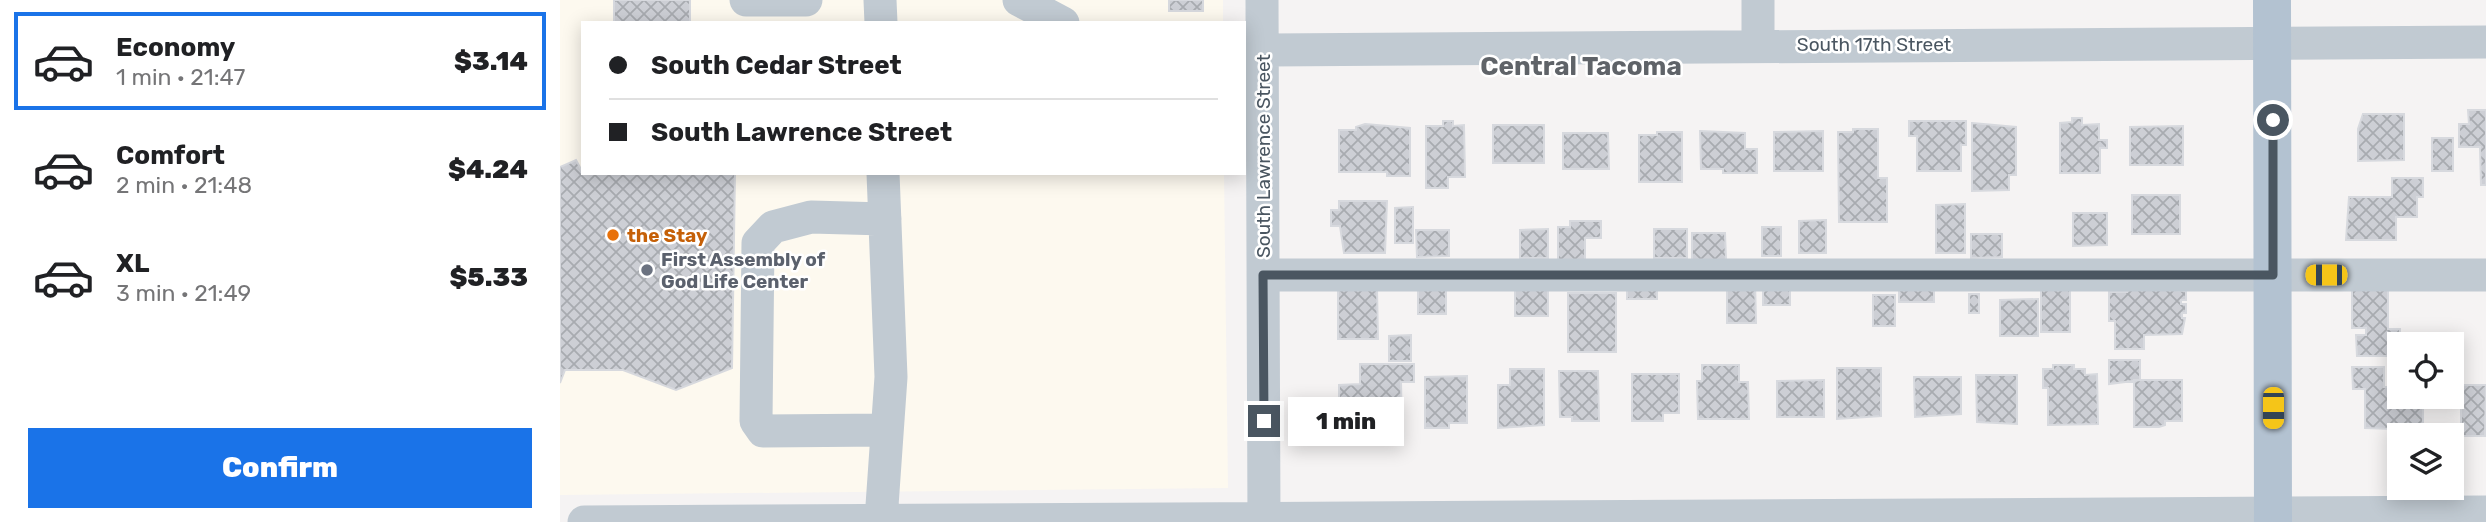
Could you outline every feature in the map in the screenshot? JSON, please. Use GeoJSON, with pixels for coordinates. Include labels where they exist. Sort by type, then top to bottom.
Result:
{"type":"FeatureCollection","features":[{"type":"Feature","properties":{"kind":"main road"},"geometry":{"type":"LineString","coordinates":[[2272,0],[2273,518]]}},
{"type":"Feature","properties":{"kind":"street"},"geometry":{"type":"LineString","coordinates":[[746,0],[806,0]]}},
{"type":"Feature","properties":{"kind":"street"},"geometry":{"type":"LineString","coordinates":[[880,0],[881,21]]}},
{"type":"Feature","properties":{"kind":"street"},"geometry":{"type":"LineString","coordinates":[[1019,0],[1059,21]]}},
{"type":"Feature","properties":{"kind":"street"},"geometry":{"type":"LineString","coordinates":[[1758,0],[1758,45]]}},
{"type":"Feature","properties":{"kind":"street","name":"South 17th Street"},"geometry":{"type":"LineString","coordinates":[[1258,25],[1758,45],[2486,42]]}},
{"type":"Feature","properties":{"kind":"street","name":"South Lawrence Street"},"geometry":{"type":"LineString","coordinates":[[1258,25],[1264,520]]}},
{"type":"Feature","properties":{"kind":"street"},"geometry":{"type":"LineString","coordinates":[[881,520],[891,377],[883,175]]}},
{"type":"Feature","properties":{"kind":"street"},"geometry":{"type":"LineString","coordinates":[[885,219],[811,217],[773,227],[758,243],[756,421],[763,430],[887,430]]}},
{"type":"Feature","properties":{"kind":"street"},"geometry":{"type":"LineString","coordinates":[[1263,275],[2486,275]]}},
{"type":"Feature","properties":{"kind":"street"},"geometry":{"type":"LineString","coordinates":[[584,522],[2273,518],[2486,512]]}},
{"type":"Feature","properties":{"kind":"shaded area"},"geometry":{"type":"Polygon","coordinates":[[[560,0],[1223,0],[1223,21],[581,21],[581,175],[1224,175],[1228,488],[560,495],[560,0]]]}},
{"type":"Feature","properties":{"kind":"building"},"geometry":{"type":"Polygon","coordinates":[[[614,0],[690,0],[690,21],[614,21],[614,0]]]}},
{"type":"Feature","properties":{"kind":"building"},"geometry":{"type":"Polygon","coordinates":[[[1169,0],[1203,0],[1203,11],[1169,11],[1169,0]]]}},
{"type":"Feature","properties":{"kind":"building"},"geometry":{"type":"Polygon","coordinates":[[[2468,110],[2486,110],[2486,185],[2481,185],[2480,147],[2459,147],[2459,124],[2469,124],[2468,110]]]}},
{"type":"Feature","properties":{"kind":"building"},"geometry":{"type":"Polygon","coordinates":[[[2363,114],[2404,114],[2404,160],[2358,161],[2358,129],[2363,114]]]}},
{"type":"Feature","properties":{"kind":"building"},"geometry":{"type":"Polygon","coordinates":[[[2072,118],[2082,118],[2082,125],[2099,124],[2099,140],[2107,140],[2107,148],[2100,148],[2100,173],[2060,173],[2060,123],[2072,122],[2072,118]]]}},
{"type":"Feature","properties":{"kind":"building"},"geometry":{"type":"Polygon","coordinates":[[[1443,121],[1453,121],[1453,126],[1464,125],[1465,177],[1448,177],[1448,188],[1426,188],[1426,126],[1443,126],[1443,121]]]}},
{"type":"Feature","properties":{"kind":"building"},"geometry":{"type":"Polygon","coordinates":[[[1909,121],[1966,121],[1966,145],[1961,145],[1961,171],[1917,171],[1917,136],[1909,136],[1909,121]]]}},
{"type":"Feature","properties":{"kind":"building"},"geometry":{"type":"Polygon","coordinates":[[[1972,123],[2016,127],[2016,175],[2009,175],[2009,190],[1972,191],[1972,123]]]}},
{"type":"Feature","properties":{"kind":"building"},"geometry":{"type":"Polygon","coordinates":[[[1365,124],[1410,128],[1410,176],[1387,176],[1387,172],[1339,172],[1339,130],[1356,130],[1356,127],[1365,124]]]}},
{"type":"Feature","properties":{"kind":"building"},"geometry":{"type":"Polygon","coordinates":[[[1493,125],[1544,125],[1544,163],[1493,163],[1493,125]]]}},
{"type":"Feature","properties":{"kind":"building"},"geometry":{"type":"Polygon","coordinates":[[[2183,126],[2183,165],[2130,165],[2130,127],[2183,126]]]}},
{"type":"Feature","properties":{"kind":"building"},"geometry":{"type":"Polygon","coordinates":[[[1853,129],[1878,129],[1878,178],[1887,178],[1887,222],[1839,222],[1838,132],[1853,132],[1853,129]]]}},
{"type":"Feature","properties":{"kind":"building"},"geometry":{"type":"Polygon","coordinates":[[[1700,131],[1745,133],[1745,149],[1757,149],[1757,173],[1723,173],[1723,169],[1701,169],[1700,131]]]}},
{"type":"Feature","properties":{"kind":"building"},"geometry":{"type":"Polygon","coordinates":[[[1823,131],[1823,171],[1774,171],[1774,132],[1823,131]]]}},
{"type":"Feature","properties":{"kind":"building"},"geometry":{"type":"Polygon","coordinates":[[[1657,132],[1682,132],[1682,182],[1639,182],[1639,135],[1657,135],[1657,132]]]}},
{"type":"Feature","properties":{"kind":"building"},"geometry":{"type":"Polygon","coordinates":[[[1563,133],[1608,133],[1609,169],[1563,169],[1563,133]]]}},
{"type":"Feature","properties":{"kind":"building"},"geometry":{"type":"Polygon","coordinates":[[[2432,138],[2453,138],[2453,171],[2432,171],[2432,138]]]}},
{"type":"Feature","properties":{"kind":"building","name":"First Assembly of God Life Center"},"geometry":{"type":"Polygon","coordinates":[[[576,160],[581,175],[735,175],[732,368],[676,390],[623,370],[565,370],[560,383],[560,167],[576,160]]]}},
{"type":"Feature","properties":{"kind":"building"},"geometry":{"type":"Polygon","coordinates":[[[2392,178],[2423,178],[2423,197],[2417,197],[2417,217],[2396,217],[2396,240],[2346,240],[2349,197],[2392,197],[2392,178]]]}},
{"type":"Feature","properties":{"kind":"building"},"geometry":{"type":"Polygon","coordinates":[[[2132,195],[2180,195],[2180,234],[2132,234],[2132,195]]]}},
{"type":"Feature","properties":{"kind":"building"},"geometry":{"type":"Polygon","coordinates":[[[1339,201],[1387,201],[1385,253],[1344,253],[1340,226],[1331,226],[1331,210],[1339,210],[1339,201]]]}},
{"type":"Feature","properties":{"kind":"building"},"geometry":{"type":"Polygon","coordinates":[[[1965,204],[1965,253],[1936,253],[1936,205],[1965,204]]]}},
{"type":"Feature","properties":{"kind":"building"},"geometry":{"type":"Polygon","coordinates":[[[1413,207],[1413,243],[1395,243],[1395,208],[1413,207]]]}},
{"type":"Feature","properties":{"kind":"building"},"geometry":{"type":"Polygon","coordinates":[[[2073,213],[2107,213],[2107,245],[2073,246],[2073,213]]]}},
{"type":"Feature","properties":{"kind":"building"},"geometry":{"type":"Polygon","coordinates":[[[1826,220],[1826,253],[1799,253],[1799,221],[1826,220]]]}},
{"type":"Feature","properties":{"kind":"building"},"geometry":{"type":"Polygon","coordinates":[[[1570,221],[1601,221],[1601,238],[1585,238],[1585,260],[1558,260],[1558,227],[1570,227],[1570,221]]]}},
{"type":"Feature","properties":{"kind":"building"},"geometry":{"type":"Polygon","coordinates":[[[1762,227],[1781,227],[1781,256],[1762,256],[1762,227]]]}},
{"type":"Feature","properties":{"kind":"building"},"geometry":{"type":"Polygon","coordinates":[[[1548,229],[1548,258],[1520,258],[1520,230],[1548,229]]]}},
{"type":"Feature","properties":{"kind":"building"},"geometry":{"type":"Polygon","coordinates":[[[1654,229],[1687,229],[1687,258],[1654,258],[1654,229]]]}},
{"type":"Feature","properties":{"kind":"building"},"geometry":{"type":"Polygon","coordinates":[[[1416,230],[1449,230],[1449,256],[1417,257],[1416,230]]]}},
{"type":"Feature","properties":{"kind":"building"},"geometry":{"type":"Polygon","coordinates":[[[1692,233],[1725,233],[1726,260],[1692,260],[1692,233]]]}},
{"type":"Feature","properties":{"kind":"building"},"geometry":{"type":"Polygon","coordinates":[[[1971,234],[2002,234],[2002,257],[1971,258],[1971,234]]]}},
{"type":"Feature","properties":{"kind":"building"},"geometry":{"type":"Polygon","coordinates":[[[2070,278],[2070,332],[2041,332],[2041,279],[2070,278]]]}},
{"type":"Feature","properties":{"kind":"building"},"geometry":{"type":"Polygon","coordinates":[[[1627,280],[1657,280],[1657,299],[1627,299],[1627,280]]]}},
{"type":"Feature","properties":{"kind":"building"},"geometry":{"type":"Polygon","coordinates":[[[1727,280],[1755,280],[1756,323],[1727,323],[1727,280]]]}},
{"type":"Feature","properties":{"kind":"building"},"geometry":{"type":"Polygon","coordinates":[[[1763,280],[1790,280],[1790,305],[1763,305],[1763,280]]]}},
{"type":"Feature","properties":{"kind":"building"},"geometry":{"type":"Polygon","coordinates":[[[1899,281],[1934,281],[1934,302],[1899,302],[1899,281]]]}},
{"type":"Feature","properties":{"kind":"building"},"geometry":{"type":"Polygon","coordinates":[[[1418,285],[1446,285],[1446,314],[1418,314],[1418,285]]]}},
{"type":"Feature","properties":{"kind":"building"},"geometry":{"type":"Polygon","coordinates":[[[1515,285],[1548,285],[1548,316],[1515,316],[1515,285]]]}},
{"type":"Feature","properties":{"kind":"building"},"geometry":{"type":"Polygon","coordinates":[[[2127,287],[2186,291],[2186,300],[2181,300],[2181,304],[2186,304],[2186,313],[2182,313],[2182,318],[2185,318],[2182,334],[2144,335],[2144,349],[2115,349],[2115,321],[2109,321],[2109,292],[2127,292],[2127,287]]]}},
{"type":"Feature","properties":{"kind":"building"},"geometry":{"type":"Polygon","coordinates":[[[2352,287],[2388,287],[2388,329],[2400,329],[2400,332],[2387,332],[2387,356],[2357,356],[2356,335],[2366,335],[2366,328],[2352,328],[2352,287]]]}},
{"type":"Feature","properties":{"kind":"building"},"geometry":{"type":"Polygon","coordinates":[[[1338,289],[1377,289],[1378,339],[1338,339],[1338,289]]]}},
{"type":"Feature","properties":{"kind":"building"},"geometry":{"type":"Polygon","coordinates":[[[1568,293],[1616,293],[1616,352],[1568,352],[1568,293]]]}},
{"type":"Feature","properties":{"kind":"building"},"geometry":{"type":"Polygon","coordinates":[[[1969,294],[1979,294],[1979,313],[1969,313],[1969,294]]]}},
{"type":"Feature","properties":{"kind":"building"},"geometry":{"type":"Polygon","coordinates":[[[1873,295],[1895,295],[1895,326],[1873,326],[1873,295]]]}},
{"type":"Feature","properties":{"kind":"building"},"geometry":{"type":"Polygon","coordinates":[[[2038,299],[2038,336],[2000,336],[2000,300],[2038,299]]]}},
{"type":"Feature","properties":{"kind":"building"},"geometry":{"type":"Polygon","coordinates":[[[1411,335],[1411,361],[1389,361],[1389,336],[1411,335]]]}},
{"type":"Feature","properties":{"kind":"building"},"geometry":{"type":"Polygon","coordinates":[[[2109,360],[2140,360],[2140,380],[2109,384],[2109,360]]]}},
{"type":"Feature","properties":{"kind":"building"},"geometry":{"type":"Polygon","coordinates":[[[1360,364],[1414,364],[1414,382],[1401,382],[1402,429],[1339,427],[1339,385],[1360,384],[1360,364]]]}},
{"type":"Feature","properties":{"kind":"building"},"geometry":{"type":"Polygon","coordinates":[[[1702,365],[1739,365],[1739,382],[1748,382],[1749,419],[1698,419],[1697,381],[1702,381],[1702,365]]]}},
{"type":"Feature","properties":{"kind":"building"},"geometry":{"type":"Polygon","coordinates":[[[2053,365],[2074,365],[2074,369],[2085,369],[2085,375],[2097,374],[2098,424],[2048,425],[2048,388],[2043,388],[2043,369],[2053,369],[2053,365]]]}},
{"type":"Feature","properties":{"kind":"building"},"geometry":{"type":"Polygon","coordinates":[[[2352,367],[2384,367],[2387,409],[2423,409],[2423,423],[2387,423],[2387,429],[2365,428],[2365,389],[2353,389],[2352,367]]]}},
{"type":"Feature","properties":{"kind":"building"},"geometry":{"type":"Polygon","coordinates":[[[1837,368],[1881,368],[1881,416],[1837,419],[1837,368]]]}},
{"type":"Feature","properties":{"kind":"building"},"geometry":{"type":"Polygon","coordinates":[[[1510,369],[1544,369],[1544,425],[1498,428],[1498,385],[1510,385],[1510,369]]]}},
{"type":"Feature","properties":{"kind":"building"},"geometry":{"type":"Polygon","coordinates":[[[1559,371],[1598,371],[1599,421],[1572,421],[1572,417],[1560,417],[1559,371]]]}},
{"type":"Feature","properties":{"kind":"building"},"geometry":{"type":"Polygon","coordinates":[[[1632,374],[1679,374],[1679,413],[1663,413],[1663,421],[1632,421],[1632,374]]]}},
{"type":"Feature","properties":{"kind":"building"},"geometry":{"type":"Polygon","coordinates":[[[1976,375],[2017,375],[2017,424],[1977,422],[1976,375]]]}},
{"type":"Feature","properties":{"kind":"building"},"geometry":{"type":"Polygon","coordinates":[[[1467,376],[1467,423],[1449,423],[1449,428],[1425,428],[1425,377],[1467,376]]]}},
{"type":"Feature","properties":{"kind":"building"},"geometry":{"type":"Polygon","coordinates":[[[1914,377],[1961,377],[1961,414],[1915,417],[1914,377]]]}},
{"type":"Feature","properties":{"kind":"building"},"geometry":{"type":"Polygon","coordinates":[[[1824,380],[1824,417],[1777,417],[1777,381],[1824,380]]]}},
{"type":"Feature","properties":{"kind":"building"},"geometry":{"type":"Polygon","coordinates":[[[2134,380],[2182,380],[2182,421],[2165,421],[2165,425],[2159,427],[2134,427],[2134,380]]]}},
{"type":"Feature","properties":{"kind":"building"},"geometry":{"type":"Polygon","coordinates":[[[2464,385],[2486,385],[2485,436],[2464,436],[2464,423],[2461,423],[2464,385]]]}},
{"type":"Feature","properties":{"kind":"place","name":"the Stay"},"geometry":{"type":"Point","coordinates":[613,235]}},
{"type":"Feature","properties":{"kind":"place","name":"First Assembly of God Life Center"},"geometry":{"type":"Point","coordinates":[647,270]}},
{"type":"Feature","properties":{"kind":"district","name":"Central Tacoma"},"geometry":{"type":"Point","coordinates":[1581,66]}},
{"type":"Feature","properties":{"kind":"route"},"geometry":{"type":"LineString","coordinates":[[1264,421],[1263,275],[2273,275],[2273,120]]}}]}
